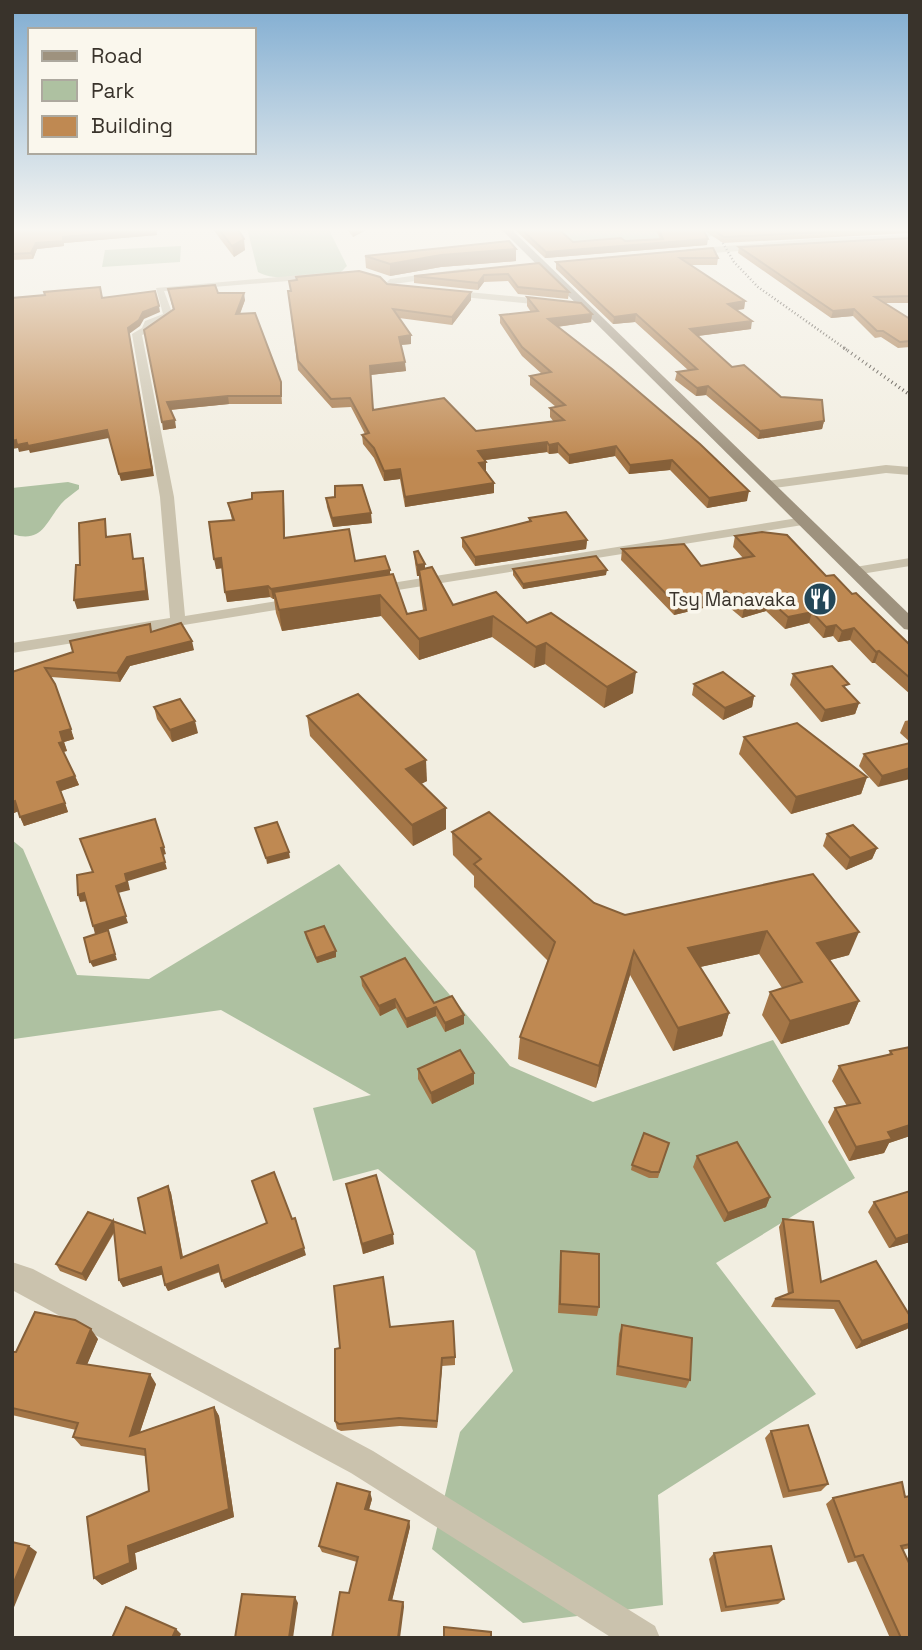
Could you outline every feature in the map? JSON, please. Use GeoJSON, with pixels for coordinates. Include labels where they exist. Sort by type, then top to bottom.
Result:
{"type":"FeatureCollection","features":[{"type":"Feature","properties":{"kind":"main road"},"geometry":{"type":"LineString","coordinates":[[579,305],[910,625]]}},
{"type":"Feature","properties":{"kind":"street"},"geometry":{"type":"LineString","coordinates":[[164,305],[168,315],[149,323],[147,330],[137,334],[167,497],[178,622]]}},
{"type":"Feature","properties":{"kind":"street"},"geometry":{"type":"LineString","coordinates":[[767,485],[886,469],[910,471]]}},
{"type":"Feature","properties":{"kind":"street"},"geometry":{"type":"LineString","coordinates":[[355,593],[804,520]]}},
{"type":"Feature","properties":{"kind":"street"},"geometry":{"type":"LineString","coordinates":[[855,571],[910,562]]}},
{"type":"Feature","properties":{"kind":"street"},"geometry":{"type":"LineString","coordinates":[[12,648],[314,600]]}},
{"type":"Feature","properties":{"kind":"street"},"geometry":{"type":"LineString","coordinates":[[12,1276],[23,1279],[362,1462],[643,1638]]}},
{"type":"Feature","properties":{"kind":"green space"},"geometry":{"type":"Polygon","coordinates":[[[68,482],[79,485],[79,489],[63,502],[42,530],[30,536],[12,534],[12,488],[68,482]]]}},
{"type":"Feature","properties":{"kind":"green space"},"geometry":{"type":"Polygon","coordinates":[[[12,840],[23,849],[77,975],[149,979],[339,864],[510,1066],[593,1102],[773,1040],[855,1178],[716,1263],[816,1394],[658,1495],[663,1605],[523,1623],[432,1549],[460,1432],[513,1371],[475,1251],[378,1169],[333,1181],[313,1108],[371,1095],[221,1010],[14,1039],[12,840]]]}},
{"type":"Feature","properties":{"kind":"building"},"geometry":{"type":"Polygon","coordinates":[[[12,305],[159,305],[143,312],[139,320],[128,328],[152,469],[119,474],[107,430],[28,446],[27,443],[17,445],[16,440],[12,441],[12,305]]]}},
{"type":"Feature","properties":{"kind":"building"},"geometry":{"type":"Polygon","coordinates":[[[173,305],[239,305],[236,314],[255,313],[281,382],[281,396],[228,396],[167,402],[175,420],[162,422],[144,330],[174,309],[173,305]]]}},
{"type":"Feature","properties":{"kind":"building"},"geometry":{"type":"Polygon","coordinates":[[[290,305],[461,305],[452,317],[393,309],[411,335],[399,337],[405,362],[370,366],[373,410],[444,398],[476,431],[564,420],[550,408],[565,405],[530,376],[551,372],[522,347],[500,315],[538,311],[533,305],[583,305],[592,314],[548,319],[700,444],[749,491],[709,498],[672,460],[630,465],[616,446],[569,455],[558,443],[549,445],[547,442],[478,451],[486,462],[479,463],[494,483],[405,497],[400,469],[384,471],[374,448],[362,435],[369,433],[350,398],[331,399],[298,361],[290,305]]]}},
{"type":"Feature","properties":{"kind":"building"},"geometry":{"type":"Polygon","coordinates":[[[601,305],[729,305],[752,321],[690,329],[732,367],[744,365],[781,397],[822,400],[824,421],[760,431],[708,386],[697,388],[677,372],[697,369],[636,314],[614,317],[601,305]]]}},
{"type":"Feature","properties":{"kind":"building"},"geometry":{"type":"Polygon","coordinates":[[[824,305],[888,305],[910,319],[910,341],[900,342],[883,331],[877,331],[854,309],[833,311],[824,305]]]}},
{"type":"Feature","properties":{"kind":"building"},"geometry":{"type":"Polygon","coordinates":[[[362,485],[371,513],[332,518],[326,498],[335,497],[335,486],[362,485]]]}},
{"type":"Feature","properties":{"kind":"building"},"geometry":{"type":"Polygon","coordinates":[[[283,491],[284,538],[349,529],[355,561],[385,556],[390,570],[271,589],[268,586],[225,592],[221,558],[214,559],[209,522],[234,520],[228,503],[252,499],[252,493],[283,491]]]}},
{"type":"Feature","properties":{"kind":"building"},"geometry":{"type":"Polygon","coordinates":[[[566,512],[587,540],[475,557],[462,538],[531,521],[529,518],[566,512]]]}},
{"type":"Feature","properties":{"kind":"building"},"geometry":{"type":"Polygon","coordinates":[[[105,519],[106,537],[130,534],[133,559],[143,558],[146,591],[74,600],[76,565],[80,565],[79,523],[105,519]]]}},
{"type":"Feature","properties":{"kind":"building"},"geometry":{"type":"Polygon","coordinates":[[[762,532],[787,535],[826,576],[834,575],[852,594],[856,593],[910,645],[910,678],[879,651],[876,652],[854,628],[842,631],[836,625],[826,627],[812,612],[788,617],[769,600],[744,607],[726,591],[676,604],[622,549],[684,544],[701,566],[754,556],[735,536],[762,532]]]}},
{"type":"Feature","properties":{"kind":"building"},"geometry":{"type":"Polygon","coordinates":[[[418,551],[425,564],[417,565],[414,552],[418,551]]]}},
{"type":"Feature","properties":{"kind":"building"},"geometry":{"type":"Polygon","coordinates":[[[596,556],[607,570],[523,584],[513,569],[596,556]]]}},
{"type":"Feature","properties":{"kind":"building"},"geometry":{"type":"Polygon","coordinates":[[[432,567],[453,605],[496,592],[527,623],[551,613],[636,672],[607,687],[546,643],[536,647],[493,616],[419,639],[380,595],[279,610],[274,592],[393,574],[407,614],[426,610],[419,570],[432,567]]]}},
{"type":"Feature","properties":{"kind":"building"},"geometry":{"type":"Polygon","coordinates":[[[181,623],[192,641],[127,657],[117,673],[45,668],[55,684],[71,729],[60,732],[63,742],[59,743],[75,776],[57,782],[65,803],[20,817],[15,801],[12,802],[12,672],[73,652],[70,641],[150,624],[151,632],[181,623]]]}},
{"type":"Feature","properties":{"kind":"building"},"geometry":{"type":"Polygon","coordinates":[[[832,666],[849,684],[843,686],[859,703],[825,710],[793,674],[832,666]]]}},
{"type":"Feature","properties":{"kind":"building"},"geometry":{"type":"Polygon","coordinates":[[[723,672],[754,696],[725,708],[694,684],[723,672]]]}},
{"type":"Feature","properties":{"kind":"building"},"geometry":{"type":"Polygon","coordinates":[[[358,694],[426,760],[406,769],[446,808],[412,825],[307,716],[358,694]]]}},
{"type":"Feature","properties":{"kind":"building"},"geometry":{"type":"Polygon","coordinates":[[[180,699],[195,721],[170,730],[154,707],[180,699]]]}},
{"type":"Feature","properties":{"kind":"building"},"geometry":{"type":"Polygon","coordinates":[[[797,723],[867,777],[796,797],[744,737],[797,723]]]}},
{"type":"Feature","properties":{"kind":"building"},"geometry":{"type":"Polygon","coordinates":[[[910,743],[910,768],[882,776],[864,754],[910,743]]]}},
{"type":"Feature","properties":{"kind":"building"},"geometry":{"type":"Polygon","coordinates":[[[489,812],[594,903],[625,915],[813,874],[859,932],[817,943],[859,1001],[790,1021],[770,992],[802,982],[767,931],[688,948],[729,1013],[678,1028],[634,951],[599,1066],[520,1037],[555,942],[474,864],[481,859],[452,832],[489,812]]]}},
{"type":"Feature","properties":{"kind":"building"},"geometry":{"type":"Polygon","coordinates":[[[155,819],[164,847],[161,848],[165,862],[125,874],[127,882],[116,886],[126,916],[93,926],[84,893],[78,895],[77,875],[93,872],[80,839],[155,819]]]}},
{"type":"Feature","properties":{"kind":"building"},"geometry":{"type":"Polygon","coordinates":[[[277,822],[289,852],[266,858],[255,828],[277,822]]]}},
{"type":"Feature","properties":{"kind":"building"},"geometry":{"type":"Polygon","coordinates":[[[853,825],[877,848],[850,858],[827,834],[853,825]]]}},
{"type":"Feature","properties":{"kind":"building"},"geometry":{"type":"Polygon","coordinates":[[[324,926],[336,951],[316,958],[305,932],[324,926]]]}},
{"type":"Feature","properties":{"kind":"building"},"geometry":{"type":"Polygon","coordinates":[[[108,930],[115,954],[90,962],[84,938],[108,930]]]}},
{"type":"Feature","properties":{"kind":"building"},"geometry":{"type":"Polygon","coordinates":[[[405,958],[434,1003],[452,996],[464,1015],[445,1023],[436,1007],[406,1019],[395,999],[379,1006],[361,977],[405,958]]]}},
{"type":"Feature","properties":{"kind":"building"},"geometry":{"type":"Polygon","coordinates":[[[910,1047],[910,1125],[888,1132],[892,1139],[856,1147],[835,1108],[860,1103],[839,1066],[892,1054],[890,1051],[910,1047]]]}},
{"type":"Feature","properties":{"kind":"building"},"geometry":{"type":"Polygon","coordinates":[[[460,1050],[474,1073],[431,1093],[418,1069],[460,1050]]]}},
{"type":"Feature","properties":{"kind":"building"},"geometry":{"type":"Polygon","coordinates":[[[644,1133],[669,1143],[659,1172],[632,1165],[644,1133]]]}},
{"type":"Feature","properties":{"kind":"building"},"geometry":{"type":"Polygon","coordinates":[[[737,1142],[770,1197],[728,1213],[697,1156],[737,1142]]]}},
{"type":"Feature","properties":{"kind":"building"},"geometry":{"type":"Polygon","coordinates":[[[274,1172],[292,1219],[295,1218],[304,1248],[222,1281],[218,1265],[165,1285],[161,1267],[119,1280],[113,1221],[145,1233],[138,1198],[168,1186],[181,1258],[267,1223],[252,1181],[274,1172]]]}},
{"type":"Feature","properties":{"kind":"building"},"geometry":{"type":"Polygon","coordinates":[[[376,1175],[393,1234],[362,1244],[346,1184],[376,1175]]]}},
{"type":"Feature","properties":{"kind":"building"},"geometry":{"type":"Polygon","coordinates":[[[910,1191],[910,1234],[896,1239],[874,1202],[910,1191]]]}},
{"type":"Feature","properties":{"kind":"building"},"geometry":{"type":"Polygon","coordinates":[[[88,1212],[113,1221],[82,1274],[56,1264],[88,1212]]]}},
{"type":"Feature","properties":{"kind":"building"},"geometry":{"type":"Polygon","coordinates":[[[783,1219],[813,1222],[821,1282],[876,1261],[910,1316],[910,1323],[862,1341],[839,1301],[775,1299],[793,1292],[783,1219]]]}},
{"type":"Feature","properties":{"kind":"building"},"geometry":{"type":"Polygon","coordinates":[[[561,1251],[599,1254],[599,1307],[560,1304],[561,1251]]]}},
{"type":"Feature","properties":{"kind":"building"},"geometry":{"type":"Polygon","coordinates":[[[383,1277],[390,1327],[453,1321],[455,1357],[442,1358],[437,1421],[399,1418],[339,1424],[335,1421],[335,1349],[340,1348],[334,1286],[383,1277]]]}},
{"type":"Feature","properties":{"kind":"building"},"geometry":{"type":"Polygon","coordinates":[[[35,1312],[75,1320],[91,1329],[77,1363],[150,1374],[130,1436],[214,1407],[229,1509],[128,1546],[130,1563],[94,1578],[87,1517],[149,1491],[145,1449],[73,1437],[78,1423],[12,1408],[12,1352],[16,1352],[35,1312]]]}},
{"type":"Feature","properties":{"kind":"building"},"geometry":{"type":"Polygon","coordinates":[[[622,1325],[692,1338],[690,1380],[618,1366],[622,1325]]]}},
{"type":"Feature","properties":{"kind":"building"},"geometry":{"type":"Polygon","coordinates":[[[808,1425],[828,1484],[789,1491],[771,1431],[808,1425]]]}},
{"type":"Feature","properties":{"kind":"building"},"geometry":{"type":"Polygon","coordinates":[[[902,1482],[905,1497],[910,1496],[910,1544],[901,1546],[910,1565],[910,1638],[901,1638],[863,1555],[855,1557],[833,1498],[902,1482]]]}},
{"type":"Feature","properties":{"kind":"building"},"geometry":{"type":"Polygon","coordinates":[[[337,1483],[370,1492],[365,1509],[409,1521],[389,1600],[403,1602],[398,1638],[332,1638],[340,1592],[349,1593],[358,1557],[319,1546],[337,1483]]]}},
{"type":"Feature","properties":{"kind":"building"},"geometry":{"type":"Polygon","coordinates":[[[12,1542],[29,1546],[12,1587],[12,1542]]]}},
{"type":"Feature","properties":{"kind":"building"},"geometry":{"type":"Polygon","coordinates":[[[771,1546],[784,1599],[726,1607],[714,1553],[771,1546]]]}},
{"type":"Feature","properties":{"kind":"building"},"geometry":{"type":"Polygon","coordinates":[[[242,1594],[295,1597],[289,1638],[235,1638],[242,1594]]]}},
{"type":"Feature","properties":{"kind":"building"},"geometry":{"type":"Polygon","coordinates":[[[126,1607],[176,1629],[172,1638],[112,1638],[126,1607]]]}},
{"type":"Feature","properties":{"kind":"building"},"geometry":{"type":"Polygon","coordinates":[[[444,1627],[491,1632],[491,1638],[444,1638],[444,1627]]]}},
{"type":"Feature","properties":{"kind":"railway"},"geometry":{"type":"LineString","coordinates":[[783,305],[847,350]]}},
{"type":"Feature","properties":{"kind":"railway"},"geometry":{"type":"LineString","coordinates":[[844,348],[910,395]]}},
{"type":"Feature","properties":{"kind":"place","name":"Tsy Manavaka"},"geometry":{"type":"Point","coordinates":[820,599]}}]}
